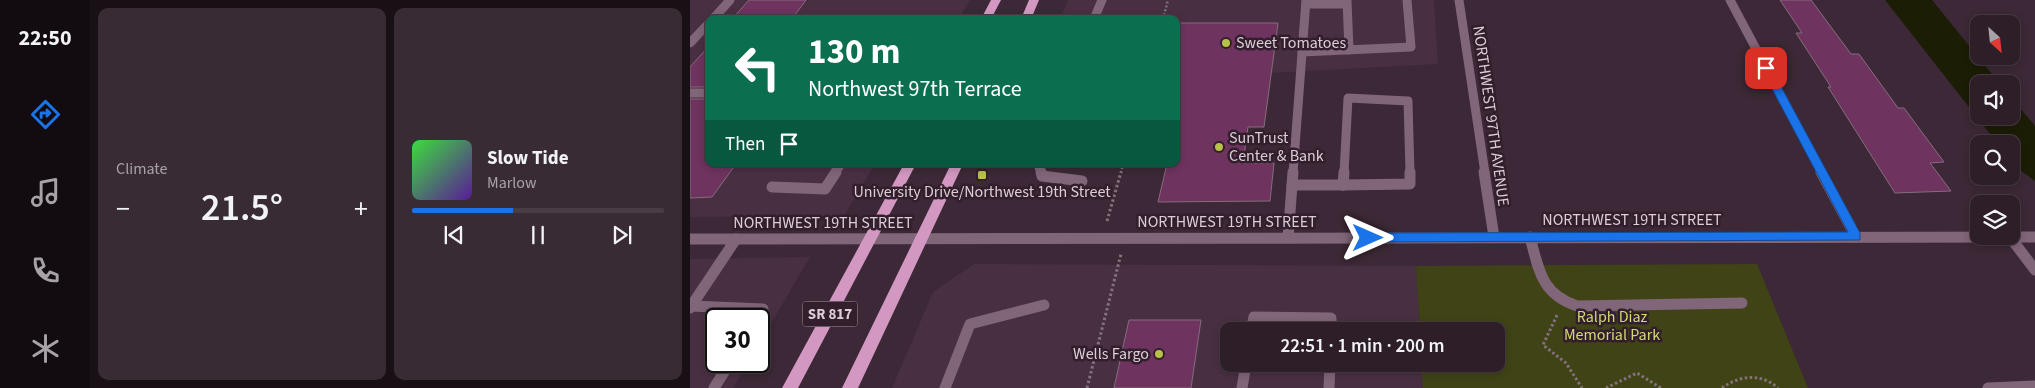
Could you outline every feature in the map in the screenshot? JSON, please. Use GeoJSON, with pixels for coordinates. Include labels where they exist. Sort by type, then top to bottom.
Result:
{"type":"FeatureCollection","features":[{"type":"Feature","properties":{"kind":"main road"},"geometry":{"type":"LineString","coordinates":[[988,15],[996,0]]}},
{"type":"Feature","properties":{"kind":"main road"},"geometry":{"type":"LineString","coordinates":[[1028,15],[1034,0]]}},
{"type":"Feature","properties":{"kind":"main road","name":"SR 817"},"geometry":{"type":"LineString","coordinates":[[790,388],[908,167]]}},
{"type":"Feature","properties":{"kind":"main road","name":"SR 817"},"geometry":{"type":"LineString","coordinates":[[850,388],[956,167]]}},
{"type":"Feature","properties":{"kind":"street"},"geometry":{"type":"LineString","coordinates":[[717,15],[730,0]]}},
{"type":"Feature","properties":{"kind":"street"},"geometry":{"type":"LineString","coordinates":[[1096,15],[1102,0]]}},
{"type":"Feature","properties":{"kind":"street"},"geometry":{"type":"LineString","coordinates":[[1302,52],[1411,47],[1407,0]]}},
{"type":"Feature","properties":{"kind":"street","name":"NORTHWEST 97TH AVENUE"},"geometry":{"type":"LineString","coordinates":[[1459,0],[1494,237]]}},
{"type":"Feature","properties":{"kind":"street"},"geometry":{"type":"LineString","coordinates":[[1730,0],[1856,236]]}},
{"type":"Feature","properties":{"kind":"street"},"geometry":{"type":"LineString","coordinates":[[1288,238],[1306,2],[1346,2],[1349,50]]}},
{"type":"Feature","properties":{"kind":"street"},"geometry":{"type":"LineString","coordinates":[[690,43],[705,27]]}},
{"type":"Feature","properties":{"kind":"street"},"geometry":{"type":"LineString","coordinates":[[690,93],[705,93]]}},
{"type":"Feature","properties":{"kind":"street"},"geometry":{"type":"LineString","coordinates":[[1292,185],[1342,185],[1410,184],[1408,101],[1348,98],[1342,185]]}},
{"type":"Feature","properties":{"kind":"street"},"geometry":{"type":"LineString","coordinates":[[772,187],[825,189],[839,167]]}},
{"type":"Feature","properties":{"kind":"street"},"geometry":{"type":"LineString","coordinates":[[1039,167],[1042,176],[1082,181]]}},
{"type":"Feature","properties":{"kind":"street"},"geometry":{"type":"LineString","coordinates":[[1530,236],[1542,278],[1552,296],[1562,303],[1577,306],[1742,302]]}},
{"type":"Feature","properties":{"kind":"street","name":"NORTHWEST 19TH STREET"},"geometry":{"type":"LineString","coordinates":[[690,239],[1530,236],[1970,237]]}},
{"type":"Feature","properties":{"kind":"street","name":"NORTHWEST 19TH STREET"},"geometry":{"type":"LineString","coordinates":[[2020,237],[2035,237]]}},
{"type":"Feature","properties":{"kind":"street"},"geometry":{"type":"LineString","coordinates":[[691,307],[736,239]]}},
{"type":"Feature","properties":{"kind":"street"},"geometry":{"type":"LineString","coordinates":[[2016,245],[2035,270]]}},
{"type":"Feature","properties":{"kind":"street"},"geometry":{"type":"LineString","coordinates":[[945,388],[970,324],[1044,305]]}},
{"type":"Feature","properties":{"kind":"street"},"geometry":{"type":"LineString","coordinates":[[691,307],[727,308]]}},
{"type":"Feature","properties":{"kind":"street"},"geometry":{"type":"LineString","coordinates":[[1253,322],[1254,317],[1332,318],[1332,322]]}},
{"type":"Feature","properties":{"kind":"street"},"geometry":{"type":"LineString","coordinates":[[1242,388],[1245,372]]}},
{"type":"Feature","properties":{"kind":"street"},"geometry":{"type":"LineString","coordinates":[[1329,388],[1330,372]]}},
{"type":"Feature","properties":{"kind":"street"},"geometry":{"type":"LineString","coordinates":[[714,388],[723,373]]}},
{"type":"Feature","properties":{"kind":"street"},"geometry":{"type":"LineString","coordinates":[[1988,388],[2035,386]]}},
{"type":"Feature","properties":{"kind":"path"},"geometry":{"type":"LineString","coordinates":[[1164,15],[1168,0]]}},
{"type":"Feature","properties":{"kind":"path"},"geometry":{"type":"LineString","coordinates":[[1107,222],[1122,167]]}},
{"type":"Feature","properties":{"kind":"path"},"geometry":{"type":"LineString","coordinates":[[1087,388],[1124,238]]}},
{"type":"Feature","properties":{"kind":"path"},"geometry":{"type":"LineString","coordinates":[[1562,303],[1543,345],[1566,363],[1582,388]]}},
{"type":"Feature","properties":{"kind":"path"},"geometry":{"type":"LineString","coordinates":[[1606,388],[1637,373],[1661,388]]}},
{"type":"Feature","properties":{"kind":"path"},"geometry":{"type":"LineString","coordinates":[[1722,388],[1729,381],[1749,376],[1774,383],[1778,388]]}},
{"type":"Feature","properties":{"kind":"shaded area"},"geometry":{"type":"Polygon","coordinates":[[[690,0],[970,0],[961,15],[705,15],[705,167],[873,167],[844,216],[690,217],[690,0]]]}},
{"type":"Feature","properties":{"kind":"shaded area"},"geometry":{"type":"Polygon","coordinates":[[[1068,0],[1434,0],[1438,64],[1180,78],[1180,15],[1062,15],[1068,0]]]}},
{"type":"Feature","properties":{"kind":"shaded area"},"geometry":{"type":"Polygon","coordinates":[[[1885,0],[1932,0],[1970,47],[1970,65],[1985,65],[1993,75],[1970,75],[1970,108],[1885,0]]]}},
{"type":"Feature","properties":{"kind":"shaded area"},"geometry":{"type":"Polygon","coordinates":[[[2020,108],[2035,126],[2035,181],[2020,170],[2020,135],[1991,135],[1983,125],[2020,125],[2020,108]]]}},
{"type":"Feature","properties":{"kind":"shaded area"},"geometry":{"type":"Polygon","coordinates":[[[810,257],[770,325],[770,308],[705,308],[705,373],[742,373],[733,388],[690,388],[690,259],[810,257]]]}},
{"type":"Feature","properties":{"kind":"shaded area"},"geometry":{"type":"Polygon","coordinates":[[[974,264],[1416,266],[1419,322],[1220,322],[1220,372],[1422,372],[1423,388],[892,388],[933,292],[974,264]]]}},
{"type":"Feature","properties":{"kind":"green space","name":"Ralph Diaz Memorial Park"},"geometry":{"type":"Polygon","coordinates":[[[1757,264],[1808,388],[1423,388],[1422,372],[1505,372],[1505,322],[1419,322],[1416,266],[1757,264]]]}},
{"type":"Feature","properties":{"kind":"building"},"geometry":{"type":"Polygon","coordinates":[[[749,0],[806,0],[795,15],[736,15],[749,0]]]}},
{"type":"Feature","properties":{"kind":"building"},"geometry":{"type":"Polygon","coordinates":[[[1780,0],[1811,0],[1851,54],[1859,54],[1898,108],[1904,108],[1944,162],[1930,163],[1951,191],[1895,193],[1828,87],[1831,87],[1796,33],[1802,33],[1780,0]]]}},
{"type":"Feature","properties":{"kind":"building"},"geometry":{"type":"Polygon","coordinates":[[[1180,23],[1278,23],[1264,127],[1248,127],[1243,163],[1274,163],[1270,201],[1158,202],[1166,167],[1180,167],[1180,23]]]}},
{"type":"Feature","properties":{"kind":"building"},"geometry":{"type":"Polygon","coordinates":[[[705,50],[705,87],[690,87],[690,67],[705,50]]]}},
{"type":"Feature","properties":{"kind":"building"},"geometry":{"type":"Polygon","coordinates":[[[690,99],[705,99],[705,167],[734,167],[712,197],[690,198],[690,99]]]}},
{"type":"Feature","properties":{"kind":"building","name":"Wells Fargo"},"geometry":{"type":"Polygon","coordinates":[[[1129,320],[1201,320],[1191,388],[1114,388],[1129,320]]]}},
{"type":"Feature","properties":{"kind":"place","name":"Sweet Tomatoes"},"geometry":{"type":"Point","coordinates":[1226,43]}},
{"type":"Feature","properties":{"kind":"place","name":"SunTrust Center & Bank"},"geometry":{"type":"Point","coordinates":[1219,147]}},
{"type":"Feature","properties":{"kind":"place","name":"University Drive/Northwest 19th Street"},"geometry":{"type":"Point","coordinates":[982,175]}},
{"type":"Feature","properties":{"kind":"place","name":"Wells Fargo"},"geometry":{"type":"Point","coordinates":[1159,354]}},
{"type":"Feature","properties":{"kind":"route"},"geometry":{"type":"LineString","coordinates":[[1368,238],[1856,236],[1766,68]]}}]}
